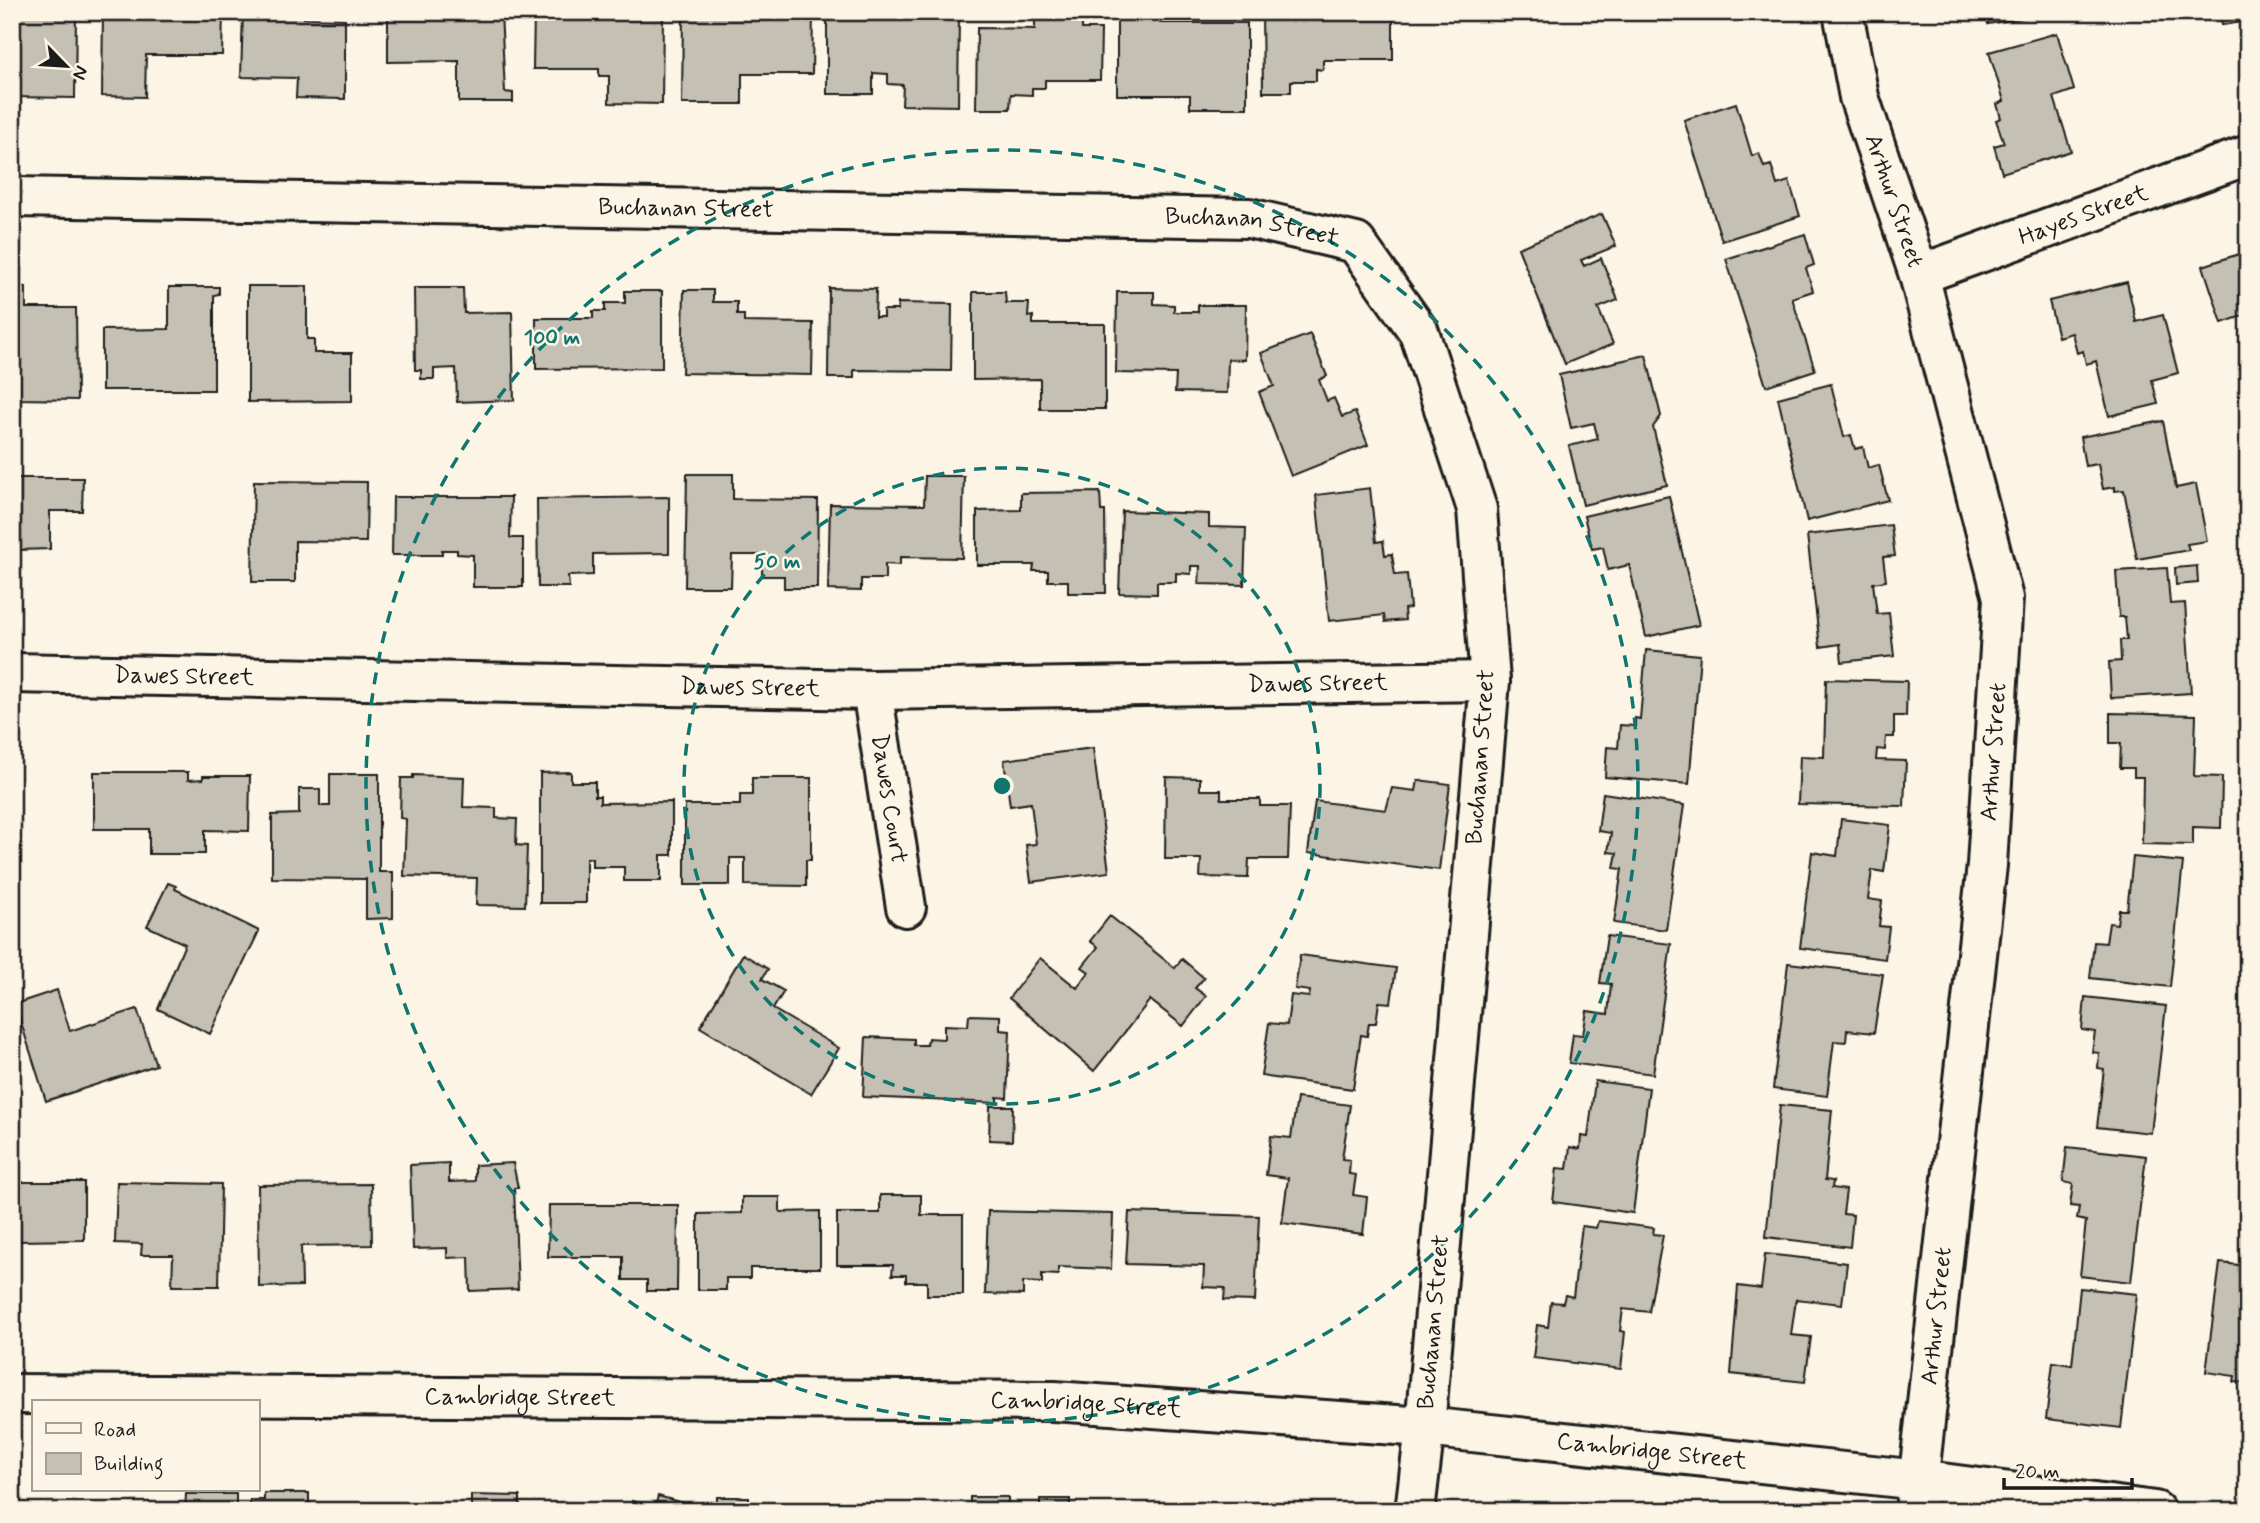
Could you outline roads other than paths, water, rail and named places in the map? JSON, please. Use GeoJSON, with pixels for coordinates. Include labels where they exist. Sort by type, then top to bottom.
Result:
{"type":"FeatureCollection","features":[{"type":"Feature","properties":{"kind":"street","name":"Arthur Street"},"geometry":{"type":"LineString","coordinates":[[1843,12],[1859,96],[1919,275],[2004,598],[1987,864],[1917,1495]]}},
{"type":"Feature","properties":{"kind":"street","name":"Hayes Street"},"geometry":{"type":"LineString","coordinates":[[1919,275],[2248,155]]}},
{"type":"Feature","properties":{"kind":"street","name":"Buchanan Street"},"geometry":{"type":"LineString","coordinates":[[12,197],[1249,218],[1356,243],[1419,332],[1477,509],[1490,681],[1425,1427],[1415,1511]]}},
{"type":"Feature","properties":{"kind":"street","name":"Dawes Street"},"geometry":{"type":"LineString","coordinates":[[12,673],[873,690],[1490,681]]}},
{"type":"Feature","properties":{"kind":"street","name":"Dawes Court"},"geometry":{"type":"LineString","coordinates":[[873,690],[906,907]]}},
{"type":"Feature","properties":{"kind":"street","name":"Cambridge Street"},"geometry":{"type":"LineString","coordinates":[[12,1394],[1054,1401],[1425,1427],[1917,1495],[2155,1511]]}}]}
